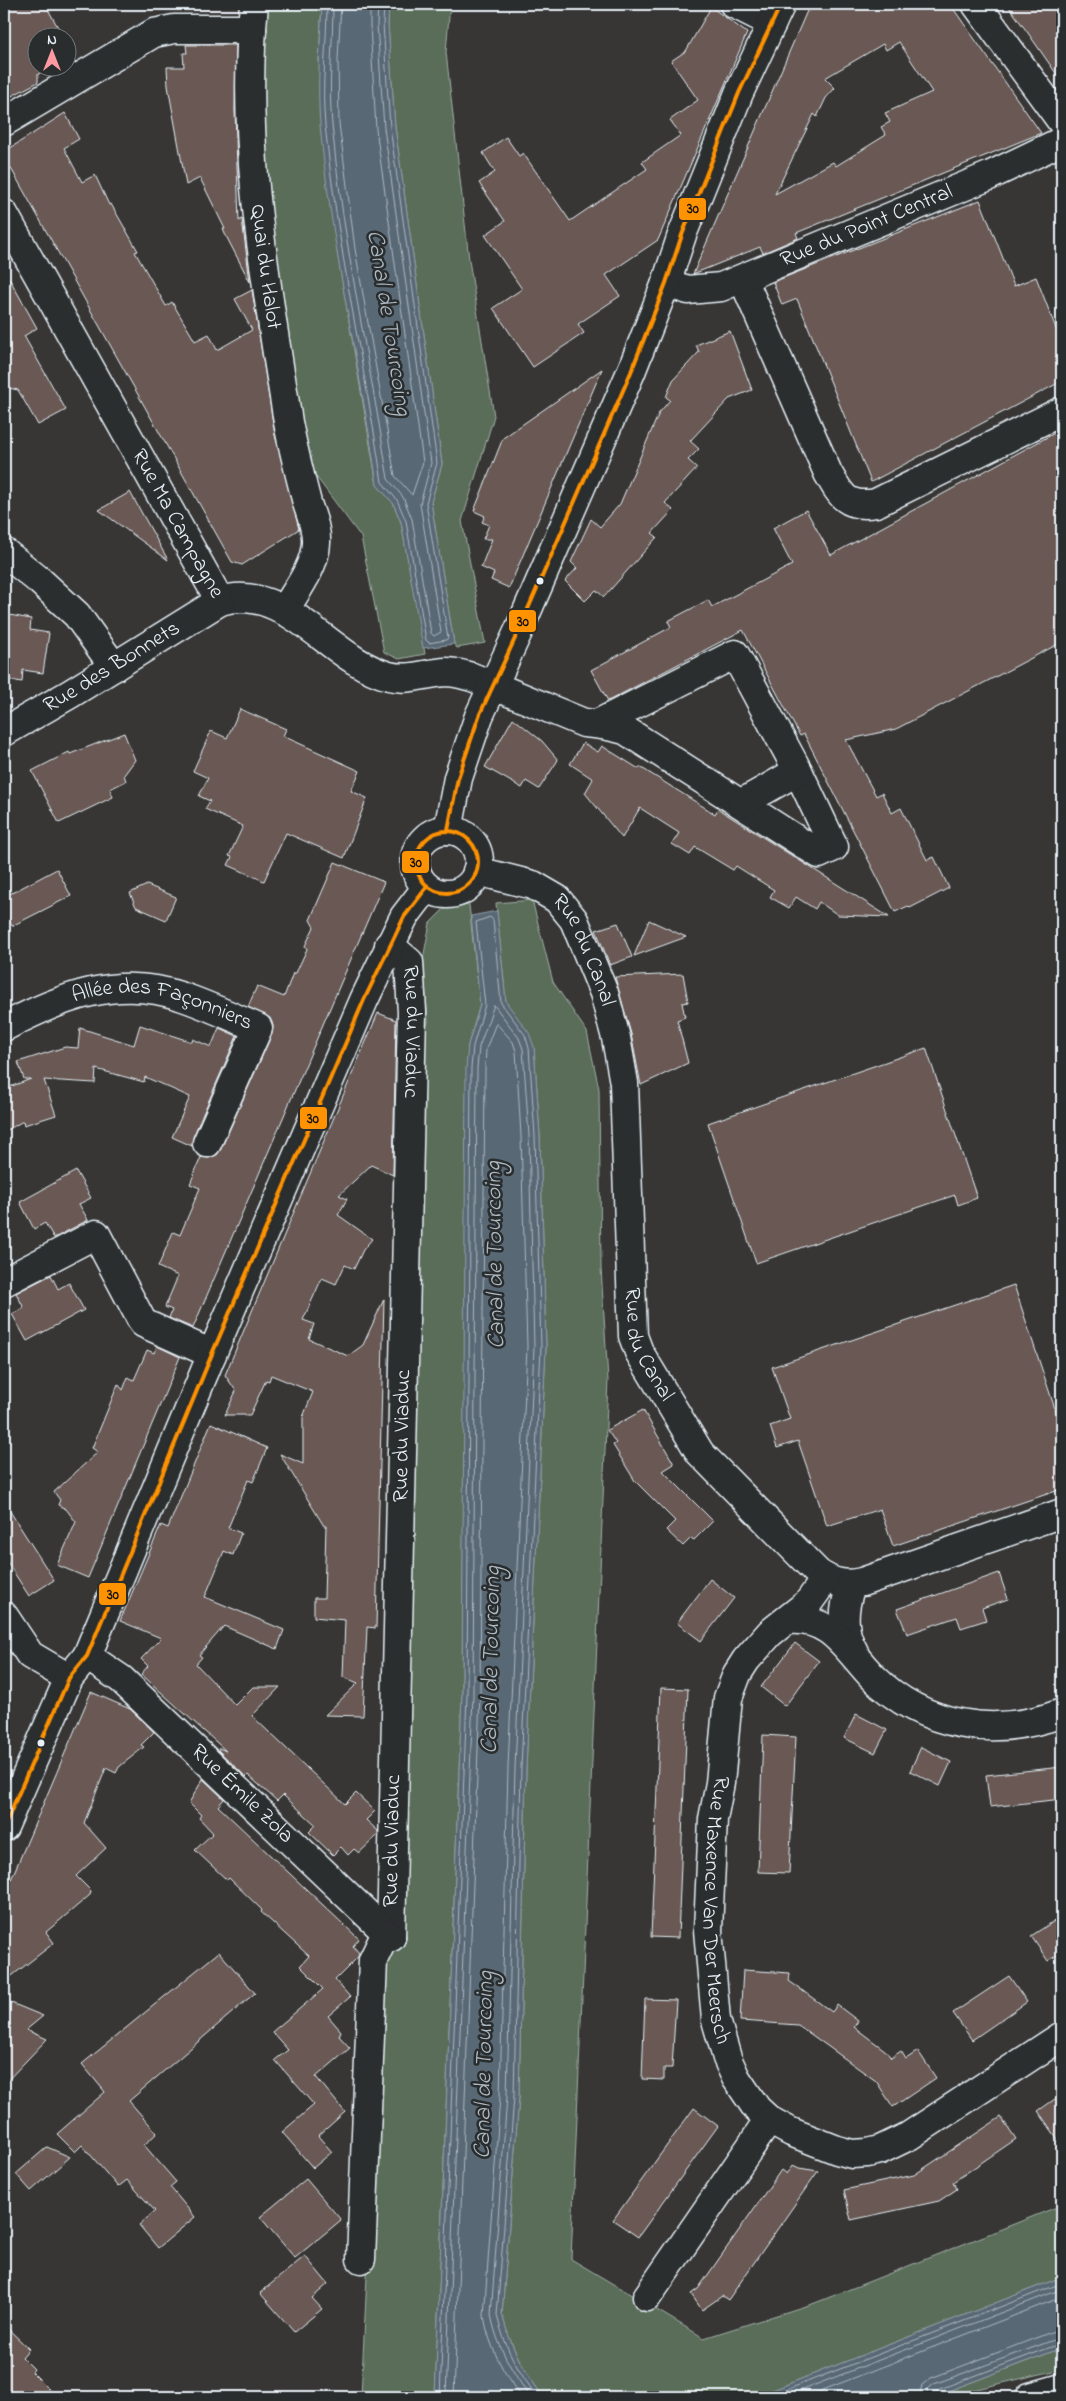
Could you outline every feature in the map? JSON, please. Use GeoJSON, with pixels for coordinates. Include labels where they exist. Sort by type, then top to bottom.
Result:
{"type":"FeatureCollection","features":[{"type":"Feature","properties":{"kind":"main road"},"geometry":{"type":"LineString","coordinates":[[448,830],[467,750],[493,685],[627,381],[666,283],[696,200],[743,85],[776,13],[734,4]]}},
{"type":"Feature","properties":{"kind":"main road"},"geometry":{"type":"LineString","coordinates":[[976,4],[1062,122]]}},
{"type":"Feature","properties":{"kind":"main road"},"geometry":{"type":"LineString","coordinates":[[4,122],[154,33],[253,16]]}},
{"type":"Feature","properties":{"kind":"main road","name":"Quai du Halot"},"geometry":{"type":"LineString","coordinates":[[253,16],[250,135],[261,236],[293,448],[315,526],[317,542],[315,554],[284,611]]}},
{"type":"Feature","properties":{"kind":"main road","name":"Rue du Point Central"},"geometry":{"type":"LineString","coordinates":[[666,283],[688,290],[722,287],[989,176],[1062,141]]}},
{"type":"Feature","properties":{"kind":"main road","name":"Rue Ma Campagne"},"geometry":{"type":"LineString","coordinates":[[4,214],[220,601],[234,597],[249,596],[272,604],[361,663],[389,676],[401,678],[446,672],[458,673],[493,685],[584,723],[610,725],[625,730],[742,803],[819,854],[834,847],[798,771]]}},
{"type":"Feature","properties":{"kind":"main road"},"geometry":{"type":"LineString","coordinates":[[743,279],[828,473],[842,496],[849,502],[858,505],[876,503],[1062,411]]}},
{"type":"Feature","properties":{"kind":"main road"},"geometry":{"type":"LineString","coordinates":[[4,552],[40,580],[77,615],[114,667]]}},
{"type":"Feature","properties":{"kind":"main road","name":"Rue des Bonnets"},"geometry":{"type":"LineString","coordinates":[[4,732],[220,601]]}},
{"type":"Feature","properties":{"kind":"main road"},"geometry":{"type":"LineString","coordinates":[[597,724],[735,654],[798,771],[742,803]]}},
{"type":"Feature","properties":{"kind":"main road"},"geometry":{"type":"LineString","coordinates":[[448,830],[462,834],[472,844],[478,856],[477,871],[474,879],[460,891],[443,893],[427,887],[417,874],[415,859],[417,851],[421,844],[433,834],[448,830]]}},
{"type":"Feature","properties":{"kind":"main road","name":"Rue du Canal"},"geometry":{"type":"LineString","coordinates":[[477,871],[533,885],[557,899],[574,920],[604,993],[624,1083],[632,1321],[639,1352],[700,1453],[810,1565],[838,1581]]}},
{"type":"Feature","properties":{"kind":"main road"},"geometry":{"type":"LineString","coordinates":[[4,1827],[12,1782],[69,1678],[87,1656],[306,1132],[389,945],[404,917],[427,887]]}},
{"type":"Feature","properties":{"kind":"main road","name":"Rue du Viaduc"},"geometry":{"type":"LineString","coordinates":[[389,945],[409,962],[412,1012],[389,1935]]}},
{"type":"Feature","properties":{"kind":"main road","name":"Allée des Façonniers"},"geometry":{"type":"LineString","coordinates":[[4,1027],[61,1000],[80,994],[119,988],[161,991],[182,996],[258,1028],[208,1143]]}},
{"type":"Feature","properties":{"kind":"main road"},"geometry":{"type":"LineString","coordinates":[[4,1282],[96,1234],[143,1324],[212,1354]]}},
{"type":"Feature","properties":{"kind":"main road"},"geometry":{"type":"LineString","coordinates":[[857,1658],[845,1632],[844,1608],[838,1581],[1062,1513]]}},
{"type":"Feature","properties":{"kind":"main road","name":"Rue Maxence Van Der Meersch"},"geometry":{"type":"LineString","coordinates":[[838,1581],[770,1633],[746,1660],[737,1674],[728,1698],[720,1783],[713,1819],[708,1930],[716,2020],[720,2039],[736,2078],[746,2095],[769,2120],[791,2132],[852,2154],[880,2150],[909,2136],[1062,2036]]}},
{"type":"Feature","properties":{"kind":"main road"},"geometry":{"type":"LineString","coordinates":[[4,1616],[30,1655],[69,1678]]}},
{"type":"Feature","properties":{"kind":"main road"},"geometry":{"type":"LineString","coordinates":[[788,1620],[802,1618],[814,1621],[840,1638],[872,1675],[895,1694],[919,1709],[956,1722],[989,1727],[1008,1727],[1023,1725],[1062,1713]]}},
{"type":"Feature","properties":{"kind":"main road","name":"Rue Émile Zola"},"geometry":{"type":"LineString","coordinates":[[87,1656],[121,1679],[389,1935]]}},
{"type":"Feature","properties":{"kind":"main road"},"geometry":{"type":"LineString","coordinates":[[360,2259],[373,1960],[389,1935]]}},
{"type":"Feature","properties":{"kind":"main road"},"geometry":{"type":"LineString","coordinates":[[647,2298],[769,2120]]}},
{"type":"Feature","properties":{"kind":"main road"},"geometry":{"type":"LineString","coordinates":[[1030,2397],[1062,2388]]}},
{"type":"Feature","properties":{"kind":"green space"},"geometry":{"type":"Polygon","coordinates":[[[262,4],[322,4],[319,59],[337,251],[377,485],[393,503],[401,522],[425,654],[399,659],[384,652],[361,537],[300,455],[267,239],[259,35],[262,4]]]}},
{"type":"Feature","properties":{"kind":"green space"},"geometry":{"type":"Polygon","coordinates":[[[389,4],[450,4],[446,52],[469,260],[494,416],[462,521],[485,643],[457,648],[454,644],[431,502],[442,464],[395,127],[388,24],[389,4]]]}},
{"type":"Feature","properties":{"kind":"green space"},"geometry":{"type":"Polygon","coordinates":[[[532,900],[553,982],[587,1032],[599,1089],[601,1268],[608,1380],[571,2259],[704,2338],[815,2303],[1062,2205],[1062,2277],[755,2397],[544,2397],[518,2358],[502,2314],[519,2097],[526,1768],[546,1347],[540,1136],[534,1047],[506,1002],[496,903],[532,900]]]}},
{"type":"Feature","properties":{"kind":"green space"},"geometry":{"type":"Polygon","coordinates":[[[469,905],[480,1005],[468,1045],[462,1694],[435,2397],[361,2397],[383,1955],[417,1052],[428,1022],[423,959],[430,923],[445,908],[469,905]]]}},
{"type":"Feature","properties":{"kind":"green space"},"geometry":{"type":"Polygon","coordinates":[[[1062,2348],[1062,2369],[943,2397],[932,2397],[1062,2348]]]}},
{"type":"Feature","properties":{"kind":"water","name":"Canal de Tourcoing"},"geometry":{"type":"Polygon","coordinates":[[[322,4],[389,4],[388,24],[395,127],[442,464],[431,502],[454,644],[423,648],[401,522],[393,503],[377,485],[338,260],[325,170],[319,95],[322,4]]]}},
{"type":"Feature","properties":{"kind":"water","name":"Canal de Tourcoing"},"geometry":{"type":"Polygon","coordinates":[[[497,911],[506,1002],[529,1033],[534,1047],[540,1136],[546,1347],[526,1768],[519,2097],[502,2314],[518,2358],[544,2397],[435,2397],[462,1694],[466,1068],[468,1045],[480,1005],[471,916],[497,911]]]}},
{"type":"Feature","properties":{"kind":"water"},"geometry":{"type":"Polygon","coordinates":[[[1062,2277],[1062,2348],[932,2397],[755,2397],[1062,2277]]]}},
{"type":"Feature","properties":{"kind":"building"},"geometry":{"type":"Polygon","coordinates":[[[4,4],[45,4],[58,28],[28,28],[28,78],[38,78],[38,82],[4,100],[4,4]]]}},
{"type":"Feature","properties":{"kind":"building"},"geometry":{"type":"Polygon","coordinates":[[[810,4],[950,4],[1041,133],[796,233],[798,238],[763,253],[760,247],[693,274],[810,4]],[[899,42],[886,50],[883,44],[825,78],[835,88],[826,98],[817,117],[814,114],[775,194],[833,162],[836,166],[886,135],[881,127],[890,122],[885,113],[932,92],[899,42]]]}},
{"type":"Feature","properties":{"kind":"building"},"geometry":{"type":"Polygon","coordinates":[[[1007,4],[1062,4],[1062,82],[1028,33],[1007,4]]]}},
{"type":"Feature","properties":{"kind":"building"},"geometry":{"type":"Polygon","coordinates":[[[711,7],[747,33],[658,240],[606,275],[620,296],[578,324],[584,333],[533,367],[493,308],[522,289],[485,235],[505,221],[479,183],[495,172],[483,153],[506,137],[519,156],[523,153],[570,221],[647,169],[642,162],[681,135],[670,120],[698,100],[671,61],[686,51],[711,7]]]}},
{"type":"Feature","properties":{"kind":"building"},"geometry":{"type":"Polygon","coordinates":[[[186,45],[236,45],[235,110],[239,221],[242,219],[250,282],[225,234],[223,229],[225,229],[200,178],[186,185],[168,86],[167,67],[184,67],[183,53],[187,53],[186,45]]]}},
{"type":"Feature","properties":{"kind":"building"},"geometry":{"type":"Polygon","coordinates":[[[65,113],[79,139],[64,148],[82,182],[95,175],[109,205],[111,204],[138,251],[135,252],[166,306],[172,302],[195,341],[209,334],[217,350],[252,330],[235,299],[252,290],[275,435],[299,529],[242,565],[232,562],[4,156],[4,152],[65,113]]]}},
{"type":"Feature","properties":{"kind":"building"},"geometry":{"type":"Polygon","coordinates":[[[980,200],[1014,286],[1036,277],[1062,344],[1062,381],[871,482],[797,299],[782,305],[773,282],[980,200]]]}},
{"type":"Feature","properties":{"kind":"building"},"geometry":{"type":"Polygon","coordinates":[[[4,269],[37,328],[24,336],[66,410],[38,425],[18,390],[4,387],[4,269]]]}},
{"type":"Feature","properties":{"kind":"building"},"geometry":{"type":"Polygon","coordinates":[[[730,331],[752,390],[729,399],[690,441],[699,449],[688,460],[697,468],[665,503],[673,510],[652,533],[657,537],[604,597],[596,590],[585,601],[565,581],[577,568],[571,562],[591,519],[600,527],[620,504],[659,413],[670,400],[666,397],[673,380],[699,352],[696,345],[730,331]]]}},
{"type":"Feature","properties":{"kind":"building"},"geometry":{"type":"Polygon","coordinates":[[[602,369],[509,588],[491,580],[494,573],[481,567],[492,539],[483,539],[489,525],[482,522],[485,516],[474,511],[503,438],[602,369]]]}},
{"type":"Feature","properties":{"kind":"building"},"geometry":{"type":"Polygon","coordinates":[[[1062,429],[1062,642],[896,729],[846,740],[876,796],[882,793],[892,813],[901,808],[927,860],[934,857],[949,888],[910,908],[908,906],[895,912],[804,734],[800,736],[743,630],[608,701],[591,670],[671,627],[668,621],[708,600],[712,607],[792,565],[773,528],[806,510],[831,555],[1062,429]]]}},
{"type":"Feature","properties":{"kind":"building"},"geometry":{"type":"Polygon","coordinates":[[[130,492],[168,560],[99,510],[130,492]]]}},
{"type":"Feature","properties":{"kind":"building"},"geometry":{"type":"Polygon","coordinates":[[[4,614],[31,619],[30,630],[49,633],[43,673],[23,670],[22,682],[4,679],[4,614]]]}},
{"type":"Feature","properties":{"kind":"building"},"geometry":{"type":"Polygon","coordinates":[[[240,709],[286,729],[283,736],[360,771],[351,791],[367,798],[344,858],[286,833],[264,881],[228,865],[232,857],[229,856],[243,826],[205,809],[210,801],[199,796],[208,778],[193,771],[211,731],[227,738],[240,709]]]}},
{"type":"Feature","properties":{"kind":"building"},"geometry":{"type":"Polygon","coordinates":[[[513,718],[542,741],[558,760],[539,789],[526,781],[522,788],[485,767],[513,718]]]}},
{"type":"Feature","properties":{"kind":"building"},"geometry":{"type":"Polygon","coordinates":[[[124,733],[135,760],[124,775],[126,781],[110,789],[113,797],[59,823],[32,771],[69,752],[70,754],[124,733]]]}},
{"type":"Feature","properties":{"kind":"building"},"geometry":{"type":"Polygon","coordinates":[[[583,743],[598,752],[602,746],[639,769],[640,767],[715,814],[718,809],[889,917],[838,915],[819,902],[815,909],[796,897],[789,908],[770,897],[774,890],[736,866],[733,870],[695,847],[690,855],[672,844],[679,833],[640,808],[622,838],[585,793],[593,779],[570,764],[583,743]]]}},
{"type":"Feature","properties":{"kind":"building"},"geometry":{"type":"Polygon","coordinates":[[[335,862],[384,882],[193,1328],[169,1318],[172,1310],[165,1307],[178,1276],[158,1267],[173,1232],[180,1235],[200,1188],[190,1184],[201,1157],[209,1158],[217,1155],[221,1149],[272,1034],[273,1026],[270,1018],[248,1007],[257,986],[284,997],[293,973],[296,973],[307,949],[305,946],[314,927],[310,920],[335,862]]]}},
{"type":"Feature","properties":{"kind":"building"},"geometry":{"type":"Polygon","coordinates":[[[57,869],[71,896],[12,926],[4,910],[4,897],[57,869]]]}},
{"type":"Feature","properties":{"kind":"building"},"geometry":{"type":"Polygon","coordinates":[[[147,885],[176,897],[166,920],[136,907],[130,893],[147,885]]]}},
{"type":"Feature","properties":{"kind":"building"},"geometry":{"type":"Polygon","coordinates":[[[649,920],[686,937],[634,956],[649,920]]]}},
{"type":"Feature","properties":{"kind":"building"},"geometry":{"type":"Polygon","coordinates":[[[618,923],[632,957],[610,965],[596,930],[618,923]]]}},
{"type":"Feature","properties":{"kind":"building"},"geometry":{"type":"Polygon","coordinates":[[[683,974],[688,1002],[682,1003],[685,1017],[677,1020],[688,1063],[641,1085],[631,1034],[615,977],[683,974]]]}},
{"type":"Feature","properties":{"kind":"building"},"geometry":{"type":"Polygon","coordinates":[[[378,1013],[396,1020],[393,1175],[371,1165],[339,1195],[347,1199],[338,1215],[372,1239],[363,1250],[354,1269],[345,1265],[336,1284],[322,1278],[303,1320],[314,1324],[309,1339],[348,1356],[363,1345],[384,1299],[376,1628],[367,1627],[363,1716],[325,1715],[358,1683],[343,1677],[345,1620],[314,1617],[314,1598],[324,1598],[326,1526],[324,1526],[280,1454],[303,1464],[303,1417],[313,1392],[271,1375],[269,1381],[266,1380],[250,1415],[225,1415],[236,1391],[225,1375],[378,1013]]]}},
{"type":"Feature","properties":{"kind":"building"},"geometry":{"type":"Polygon","coordinates":[[[140,1025],[192,1042],[193,1039],[211,1047],[219,1028],[237,1036],[193,1137],[192,1146],[172,1137],[190,1097],[145,1077],[144,1082],[96,1069],[95,1083],[44,1080],[56,1115],[24,1125],[23,1121],[4,1132],[4,1089],[31,1079],[24,1079],[18,1062],[65,1047],[78,1048],[80,1028],[134,1045],[140,1025]]]}},
{"type":"Feature","properties":{"kind":"building"},"geometry":{"type":"Polygon","coordinates":[[[926,1048],[977,1198],[958,1205],[955,1195],[756,1263],[708,1123],[926,1048]]]}},
{"type":"Feature","properties":{"kind":"building"},"geometry":{"type":"Polygon","coordinates":[[[76,1171],[91,1198],[79,1204],[88,1220],[54,1238],[45,1223],[34,1229],[20,1202],[76,1171]]]}},
{"type":"Feature","properties":{"kind":"building"},"geometry":{"type":"Polygon","coordinates":[[[51,1275],[58,1289],[69,1283],[84,1310],[27,1341],[12,1314],[24,1308],[16,1293],[51,1275]]]}},
{"type":"Feature","properties":{"kind":"building"},"geometry":{"type":"Polygon","coordinates":[[[1014,1285],[1062,1430],[1062,1489],[893,1546],[880,1509],[827,1526],[798,1441],[777,1448],[770,1426],[790,1419],[772,1367],[1014,1285]]]}},
{"type":"Feature","properties":{"kind":"building"},"geometry":{"type":"Polygon","coordinates":[[[157,1346],[180,1357],[88,1578],[57,1565],[76,1522],[66,1509],[58,1505],[60,1500],[54,1492],[98,1452],[92,1448],[118,1384],[123,1390],[128,1377],[134,1380],[147,1350],[154,1353],[157,1346]]]}},
{"type":"Feature","properties":{"kind":"building"},"geometry":{"type":"Polygon","coordinates":[[[643,1410],[674,1464],[663,1471],[713,1521],[694,1540],[691,1538],[683,1546],[666,1530],[675,1521],[635,1481],[613,1445],[616,1443],[607,1430],[643,1410]]]}},
{"type":"Feature","properties":{"kind":"building"},"geometry":{"type":"Polygon","coordinates":[[[211,1423],[267,1448],[253,1482],[248,1480],[228,1528],[241,1533],[233,1555],[224,1551],[205,1597],[284,1630],[277,1649],[224,1626],[199,1655],[202,1657],[196,1664],[235,1705],[253,1687],[280,1687],[252,1716],[345,1804],[356,1793],[375,1811],[366,1820],[378,1831],[378,1835],[359,1853],[354,1849],[348,1855],[341,1847],[333,1855],[309,1832],[316,1825],[283,1795],[277,1801],[248,1775],[246,1777],[218,1750],[219,1748],[226,1751],[141,1674],[148,1666],[141,1659],[161,1638],[120,1621],[161,1525],[168,1528],[211,1423]]]}},
{"type":"Feature","properties":{"kind":"building"},"geometry":{"type":"Polygon","coordinates":[[[4,1502],[54,1580],[29,1596],[4,1557],[4,1502]]]}},
{"type":"Feature","properties":{"kind":"building"},"geometry":{"type":"Polygon","coordinates":[[[999,1573],[1008,1599],[982,1608],[986,1620],[961,1628],[957,1617],[907,1634],[897,1609],[999,1573]]]}},
{"type":"Feature","properties":{"kind":"building"},"geometry":{"type":"Polygon","coordinates":[[[710,1579],[734,1598],[701,1641],[677,1623],[710,1579]]]}},
{"type":"Feature","properties":{"kind":"building"},"geometry":{"type":"Polygon","coordinates":[[[795,1643],[819,1661],[785,1706],[761,1687],[795,1643]]]}},
{"type":"Feature","properties":{"kind":"building"},"geometry":{"type":"Polygon","coordinates":[[[661,1688],[688,1689],[678,1938],[651,1937],[661,1688]]]}},
{"type":"Feature","properties":{"kind":"building"},"geometry":{"type":"Polygon","coordinates":[[[91,1692],[130,1709],[154,1732],[141,1745],[144,1747],[119,1767],[116,1773],[106,1768],[84,1823],[106,1848],[76,1876],[91,1891],[90,1895],[46,1932],[54,1943],[4,1982],[4,1896],[91,1692]]]}},
{"type":"Feature","properties":{"kind":"building"},"geometry":{"type":"Polygon","coordinates":[[[856,1714],[887,1730],[875,1753],[844,1738],[856,1714]]]}},
{"type":"Feature","properties":{"kind":"building"},"geometry":{"type":"Polygon","coordinates":[[[763,1735],[796,1737],[789,1873],[758,1872],[763,1735]]]}},
{"type":"Feature","properties":{"kind":"building"},"geometry":{"type":"Polygon","coordinates":[[[921,1747],[951,1762],[940,1786],[910,1771],[921,1747]]]}},
{"type":"Feature","properties":{"kind":"building"},"geometry":{"type":"Polygon","coordinates":[[[1062,1767],[1062,1799],[990,1807],[986,1775],[1062,1767]]]}},
{"type":"Feature","properties":{"kind":"building"},"geometry":{"type":"Polygon","coordinates":[[[203,1779],[224,1799],[218,1806],[359,1939],[353,1946],[359,1953],[358,1957],[335,1980],[350,1997],[328,2016],[341,2031],[339,2036],[350,2048],[316,2077],[345,2112],[318,2136],[332,2152],[313,2168],[282,2132],[314,2105],[275,2060],[288,2050],[272,2032],[323,1989],[300,1966],[309,1956],[261,1912],[262,1910],[229,1878],[227,1880],[195,1850],[213,1833],[199,1818],[201,1815],[189,1803],[203,1779]]]}},
{"type":"Feature","properties":{"kind":"building"},"geometry":{"type":"Polygon","coordinates":[[[1062,1916],[1062,1952],[1048,1961],[1031,1936],[1062,1916]]]}},
{"type":"Feature","properties":{"kind":"building"},"geometry":{"type":"Polygon","coordinates":[[[219,1952],[255,1993],[129,2101],[157,2133],[144,2145],[176,2182],[170,2187],[195,2217],[158,2248],[139,2225],[155,2211],[127,2180],[118,2187],[82,2145],[75,2152],[57,2134],[105,2092],[82,2064],[219,1952]]]}},
{"type":"Feature","properties":{"kind":"building"},"geometry":{"type":"Polygon","coordinates":[[[743,1970],[790,1973],[789,1981],[832,2012],[837,2005],[858,2021],[854,2027],[886,2051],[891,2058],[901,2051],[906,2059],[918,2051],[936,2078],[893,2107],[876,2081],[798,2025],[740,2021],[743,1970]]]}},
{"type":"Feature","properties":{"kind":"building"},"geometry":{"type":"Polygon","coordinates":[[[1009,1976],[1027,2002],[972,2040],[953,2013],[1009,1976]]]}},
{"type":"Feature","properties":{"kind":"building"},"geometry":{"type":"Polygon","coordinates":[[[645,1999],[676,2000],[672,2068],[664,2068],[664,2080],[642,2079],[645,1999]]]}},
{"type":"Feature","properties":{"kind":"building"},"geometry":{"type":"Polygon","coordinates":[[[4,2000],[43,2016],[26,2030],[47,2039],[4,2084],[4,2000]]]}},
{"type":"Feature","properties":{"kind":"building"},"geometry":{"type":"Polygon","coordinates":[[[1062,2094],[1062,2145],[1038,2111],[1062,2094]]]}},
{"type":"Feature","properties":{"kind":"building"},"geometry":{"type":"Polygon","coordinates":[[[694,2108],[718,2126],[638,2237],[613,2220],[694,2108]]]}},
{"type":"Feature","properties":{"kind":"building"},"geometry":{"type":"Polygon","coordinates":[[[1001,2117],[1016,2139],[953,2182],[957,2189],[939,2201],[851,2220],[844,2190],[914,2175],[1001,2117]]]}},
{"type":"Feature","properties":{"kind":"building"},"geometry":{"type":"Polygon","coordinates":[[[47,2147],[70,2157],[31,2191],[16,2174],[47,2147]]]}},
{"type":"Feature","properties":{"kind":"building"},"geometry":{"type":"Polygon","coordinates":[[[793,2165],[799,2168],[818,2171],[728,2300],[722,2296],[702,2310],[691,2294],[698,2289],[781,2170],[786,2174],[793,2165]]]}},
{"type":"Feature","properties":{"kind":"building"},"geometry":{"type":"Polygon","coordinates":[[[306,2179],[341,2220],[295,2258],[260,2217],[306,2179]]]}},
{"type":"Feature","properties":{"kind":"building"},"geometry":{"type":"Polygon","coordinates":[[[305,2256],[328,2284],[312,2298],[322,2309],[294,2332],[260,2293],[305,2256]]]}},
{"type":"Feature","properties":{"kind":"building"},"geometry":{"type":"Polygon","coordinates":[[[4,2325],[29,2349],[22,2357],[34,2369],[32,2372],[57,2397],[4,2397],[4,2325]]]}},
{"type":"Feature","properties":{"kind":"transit line","name":"30"},"geometry":{"type":"LineString","coordinates":[[448,830],[458,778],[479,716],[518,632],[631,372],[666,283],[682,235],[739,93],[781,4]]}},
{"type":"Feature","properties":{"kind":"transit line","name":"30"},"geometry":{"type":"LineString","coordinates":[[441,831],[453,831],[469,840],[476,850],[478,862],[476,874],[469,884],[453,893],[441,893],[430,888],[421,879],[416,868],[416,856],[421,845],[430,836],[441,831]]}},
{"type":"Feature","properties":{"kind":"transit line","name":"30"},"geometry":{"type":"LineString","coordinates":[[4,1827],[69,1678],[87,1656],[212,1354],[364,1000],[404,917],[427,887]]}}]}
